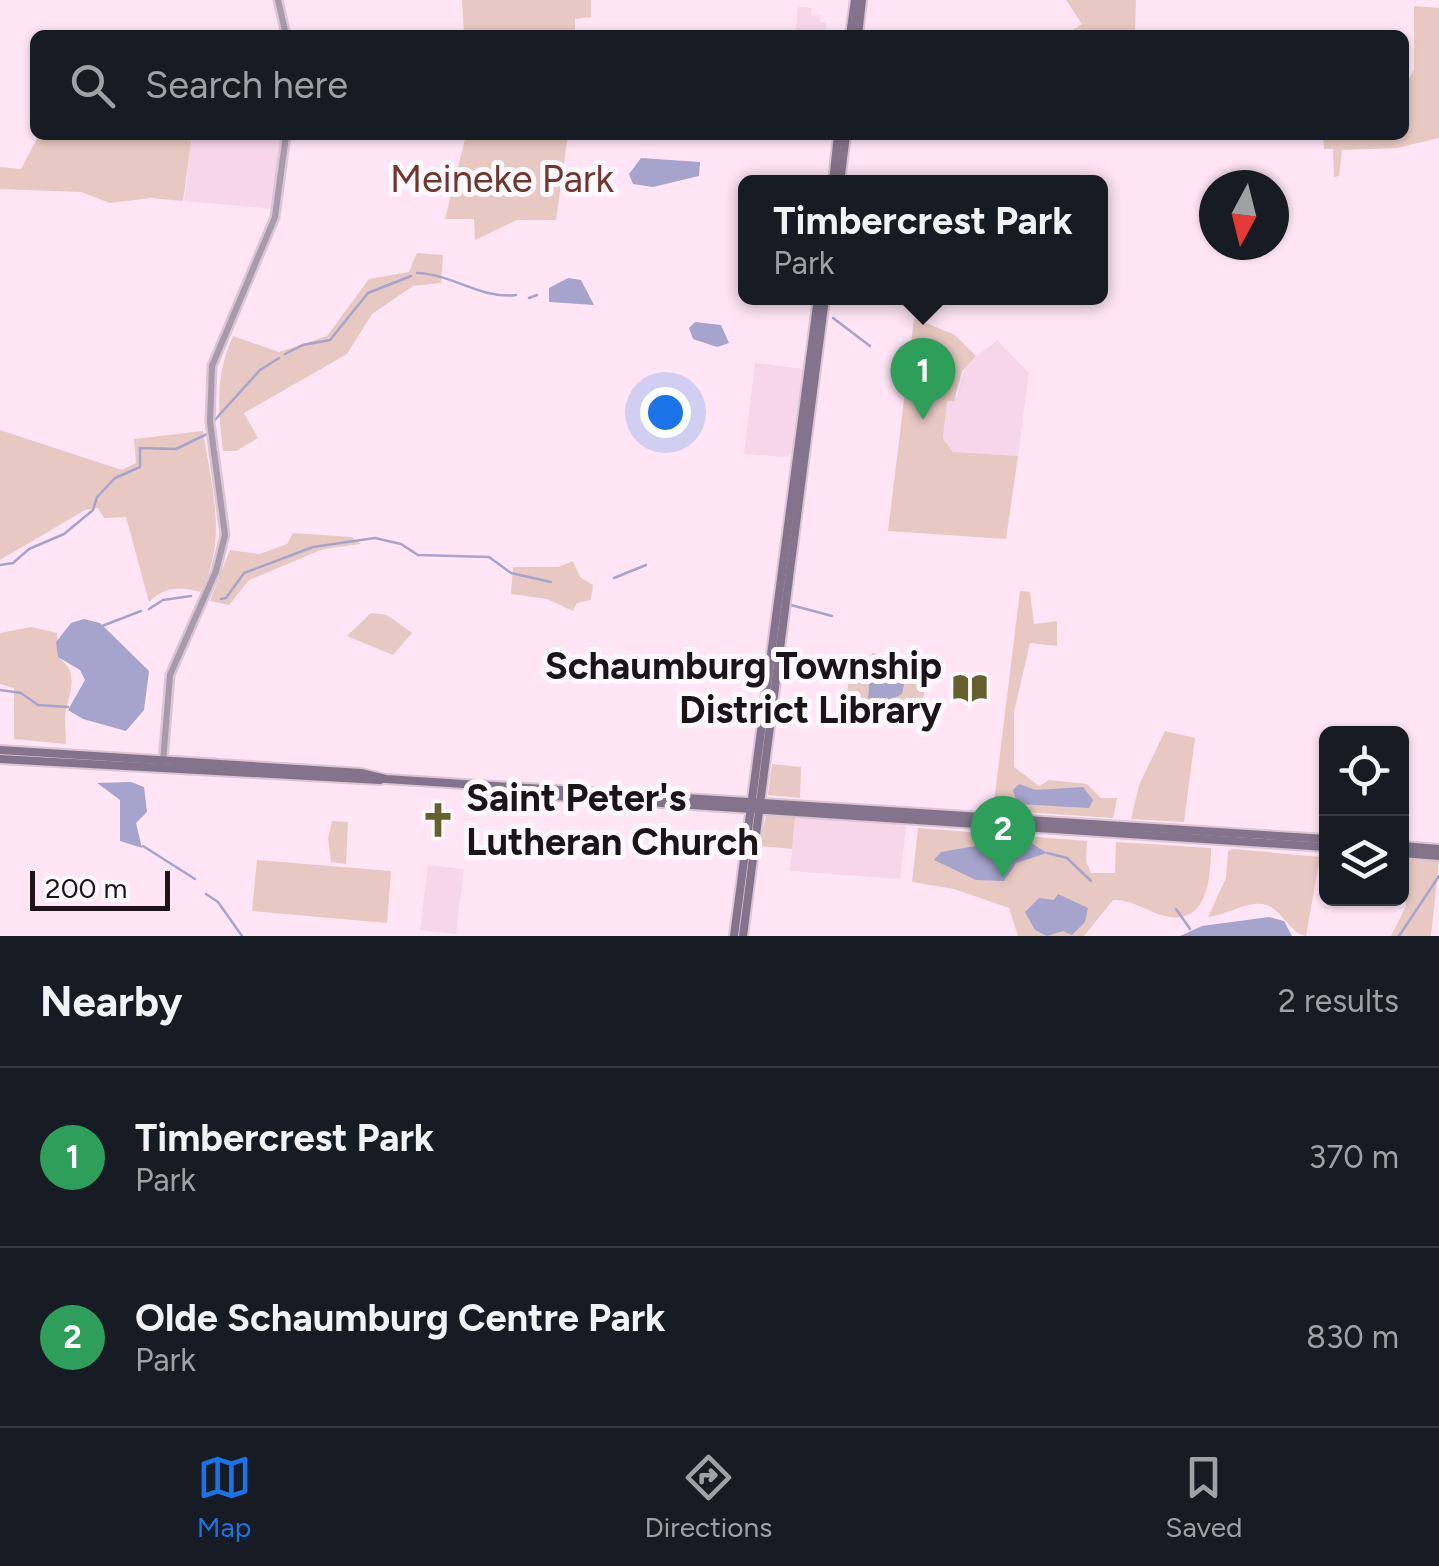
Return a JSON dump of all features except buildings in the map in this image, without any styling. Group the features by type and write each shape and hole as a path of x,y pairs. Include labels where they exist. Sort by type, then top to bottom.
{"main road":[{"path":"855,30 858,0"},
{"path":"837,175 841,140"},
{"path":"743,936 817,305"},
{"path":"734,936 756,806 825,305"},
{"path":"0,750 330,780 386,779 1319,846"},
{"path":"0,759 163,763"},
{"path":"756,806 1319,839"},
{"path":"1409,850 1439,852"}],"street":[{"path":"278,0 285,30"},
{"path":"163,763 170,675 216,571 225,535 210,422 212,366 274,217 285,140"}],"shaded area":[{"path":"798,7 812,8 811,16 821,15 820,22 827,23 826,30 796,30"},
{"path":"191,140 281,140 272,209 184,201"},
{"path":"641,158 700,162 699,176 653,187 633,184 629,174"},
{"path":"568,278 581,280 594,305 549,302 549,288"},
{"path":"695,322 721,325 729,343 717,347 693,339 689,328"},
{"path":"997,340 1029,373 1018,456 954,453 943,438 947,400 957,396 966,365"},
{"path":"755,363 804,369 793,452 787,457 744,454"},
{"path":"84,619 100,623 149,671 144,710 126,731 83,719 68,710 85,680 80,670 58,657 56,642 71,623"},
{"path":"880,659 894,664 904,684 902,694 888,701 868,698 871,665"},
{"path":"131,782 144,787 147,812 136,823 142,848 120,841 120,800 97,783"},
{"path":"1019,784 1036,790 1083,787 1093,800 1089,808 1017,804 1013,790"},
{"path":"795,817 903,823 906,828 900,879 790,871"},
{"path":"999,842 1030,842 1047,853 1016,863 1004,881 976,880 934,860 941,852"},
{"path":"428,865 464,869 456,934 420,930"},
{"path":"1058,894 1088,908 1085,922 1072,935 1063,931 1047,936 1035,930 1025,912 1039,898 1054,900"},
{"path":"1269,917 1284,921 1292,936 1180,936 1202,926"}],"green space":[{"path":"462,0 591,0 591,17 575,19 575,30 464,30"},
{"path":"1066,0 1136,0 1135,30 1073,30 1082,24"},
{"path":"1414,6 1439,8 1439,138 1397,148 1342,150 1339,176 1334,177 1333,149 1324,149 1323,140 1409,140 1409,79 1414,70"},
{"path":"36,140 191,140 183,201 151,198 110,203 81,192 0,189 0,167 21,169"},
{"name":"Meineke Park","path":"465,140 567,140 556,220 517,220 475,240 474,219 445,219"},
{"path":"417,253 443,255 441,283 413,286 372,314 347,354 244,413 258,438 236,451 223,451 219,392 233,336 279,352 327,336 369,279 409,272"},
{"path":"914,318 955,335 976,356 962,371 954,401 947,401 943,438 953,452 1018,456 1006,539 888,531"},
{"path":"0,430 122,470 136,463 134,439 203,431 216,533 209,573 200,592 172,589 149,602 126,517 104,518 98,508 85,510 0,560"},
{"path":"293,533 352,537 361,544 323,549 249,580 229,605 210,601 230,550 260,554 287,544"},
{"path":"573,561 580,577 593,585 591,600 577,603 573,611 547,599 511,594 513,567 558,567"},
{"path":"1020,591 1030,592 1034,624 1057,621 1057,646 1030,643 1014,712 1014,767 1039,786 1049,780 1087,784 1101,798 1117,798 1113,818 993,810"},
{"path":"371,613 387,615 412,633 393,655 347,636"},
{"path":"31,627 57,633 58,657 71,675 65,713 66,744 14,739 14,688 0,684 0,633"},
{"path":"872,653 928,660 922,711 891,710 889,720 844,717 852,655 871,658"},
{"path":"1165,731 1195,738 1184,822 1131,819 1139,785"},
{"path":"772,764 801,767 800,798 768,795"},
{"path":"766,816 795,817 792,849 759,846"},
{"path":"332,821 348,822 346,864 331,862 328,838"},
{"path":"918,828 1087,841 1086,861 1091,873 1115,873 1116,842 1211,848 1210,874 1203,899 1187,915 1158,914 1113,900 1084,936 1018,936 1009,908 954,889 912,882"},
{"path":"1228,851 1319,857 1306,936 1263,904 1208,917 1226,878"},
{"path":"1409,859 1439,861 1431,936 1391,936 1409,906"},
{"path":"257,860 391,871 387,923 252,911"}],"waterway":[{"path":"417,273 492,294 516,295"},
{"path":"285,354 303,345 330,340 368,293 411,276"},
{"path":"529,298 537,295"},
{"path":"833,318 870,346"},
{"path":"213,422 260,370 279,358"},
{"path":"0,565 13,563 29,549 64,534 93,510 97,497 115,478 140,467 140,448 176,449 207,434"},
{"path":"221,599 226,598 244,573 313,547 375,538 401,544 418,555 489,557 511,573 551,582"},
{"path":"614,578 646,565"},
{"path":"149,609 163,600 191,596"},
{"path":"791,605 832,616"},
{"path":"102,626 141,611"},
{"path":"0,690 21,693 38,705 68,707"},
{"path":"856,713 852,707 859,708"},
{"path":"143,846 195,879"},
{"path":"1047,853 1067,858 1091,881"},
{"path":"1399,936 1439,876"},
{"path":"206,894 218,902 242,936"},
{"path":"1176,909 1190,929"}],"place":[{"name":"Timbercrest Park","path":"923,420"},
{"name":"Schaumburg Township District Library","path":"970,688"},
{"name":"Saint Peter's Lutheran Church","path":"438,820"},
{"name":"Olde Schaumburg Centre Park","path":"1003,878"}]}
